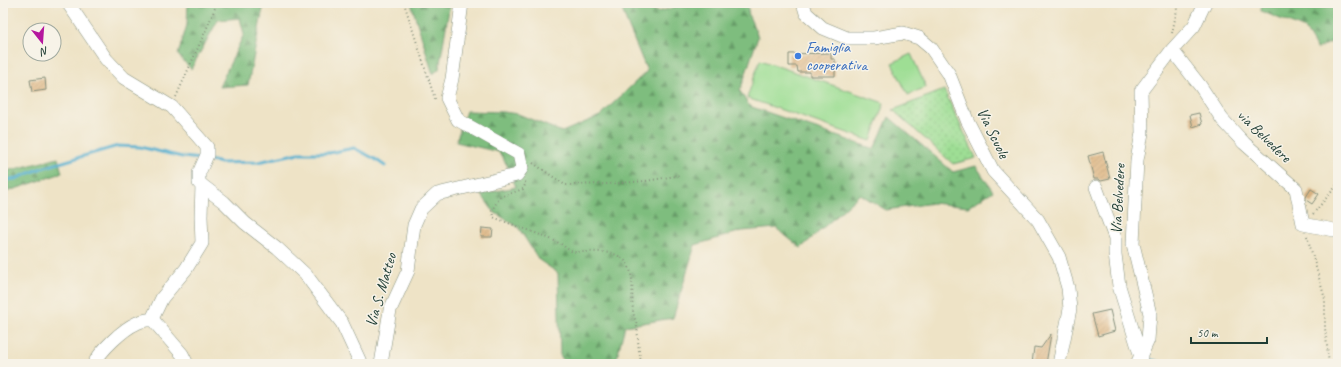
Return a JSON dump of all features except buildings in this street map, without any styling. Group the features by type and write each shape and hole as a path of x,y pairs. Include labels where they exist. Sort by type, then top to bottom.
{"street":[{"path":"68,3 106,59 124,78 172,107 207,147 207,155 201,179 202,243 186,268 162,298 152,319 137,323 121,334 98,355 94,364"},
{"path":"462,3 452,79 447,98 458,120 519,154 522,168 517,175"},
{"name":"Via Scuole","path":"803,3 806,14 823,28 847,38 874,38 903,33 919,38 931,48 949,74 967,120 993,171 1038,220 1059,257 1068,288 1070,309 1060,364"},
{"name":"Via Belvedere","path":"1139,360 1148,340 1150,314 1133,244 1137,160 1142,133 1141,91 1172,50 1194,26 1205,3"},
{"name":"via Belvedere","path":"1172,50 1201,87 1222,119 1244,143 1296,189 1303,224"},
{"name":"Via S. Matteo","path":"381,364 390,310 408,271 414,225 421,209 437,194 517,175"},
{"path":"201,179 245,223 277,248 306,276 342,324 361,364"},
{"name":"Via Belvedere","path":"1096,187 1115,238 1115,254 1119,286 1139,360"},
{"path":"1303,224 1334,230"},
{"path":"152,319 182,354 187,364"}],"path":[{"path":"172,107 217,3"},
{"path":"404,3 436,101"},
{"path":"1172,50 1172,29 1177,10 1176,3"},
{"path":"519,154 566,185 646,181 681,175"},
{"path":"517,175 526,183 523,189 500,197 492,210 493,216 561,244 572,252 592,251 613,254 622,258 628,265 633,287 633,310 642,364"},
{"path":"1329,364 1325,328 1325,299 1303,224 1338,184"}],"green space":[{"path":"188,3 264,3 248,85 219,87 244,34 240,18 218,20 191,69 178,55 187,25"},
{"path":"411,3 450,3 439,69 433,74"},
{"path":"620,3 641,3 658,12 688,3 747,3 749,16 758,37 740,91 749,106 874,149 889,117 953,172 976,166 993,191 968,207 933,203 886,210 860,194 801,248 776,228 742,231 695,245 673,318 625,326 615,364 566,364 560,355 558,273 539,260 518,227 494,212 481,194 516,187 507,165 499,152 456,142 466,111 518,114 562,132 600,116 647,71"},
{"path":"1262,3 1338,3 1338,39 1317,49 1305,29 1261,11"},
{"path":"911,54 926,87 908,95 892,63"},
{"path":"760,60 884,103 871,141 747,98"},
{"path":"944,90 976,158 953,164 893,110"},
{"path":"58,158 62,173 3,193 3,172"}],"waterway":[{"path":"3,180 15,179 42,168 118,146 140,147 182,157 201,159"},
{"path":"208,160 221,163 258,162 299,153 329,153 354,148 385,166"},
{"path":"1148,359 1166,364"}],"place":[{"name":"Famiglia cooperativa","path":"798,56"}]}
